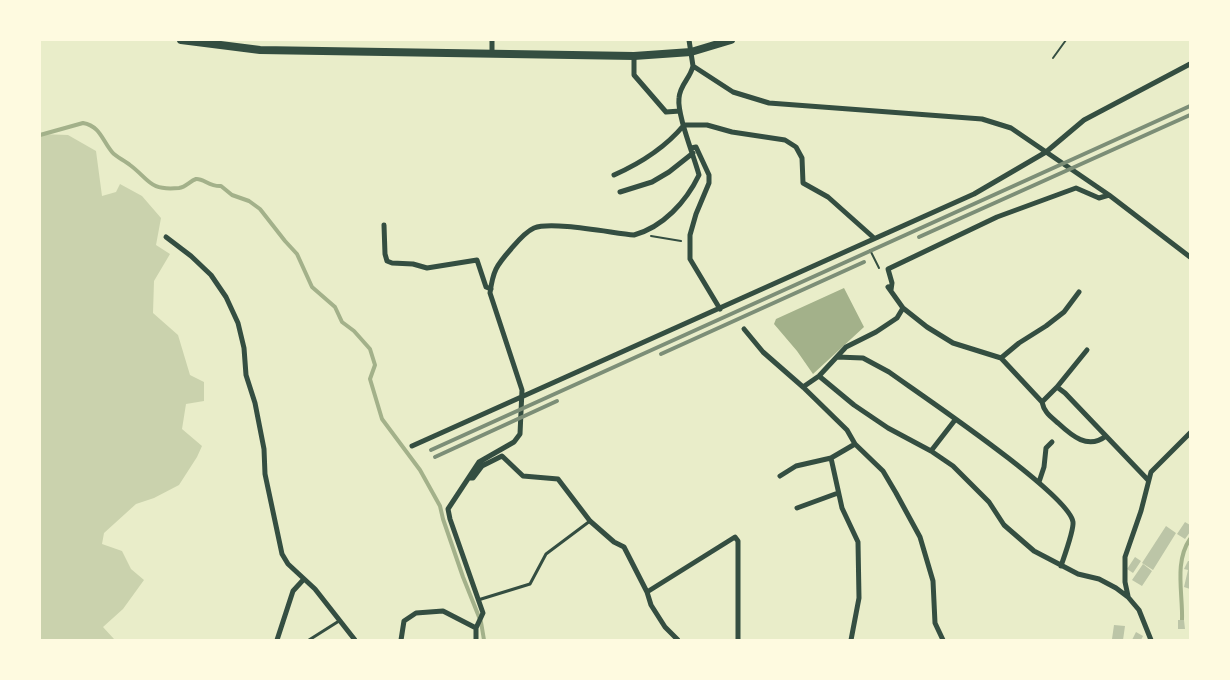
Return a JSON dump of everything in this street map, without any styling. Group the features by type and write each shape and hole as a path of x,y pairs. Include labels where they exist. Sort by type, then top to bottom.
{"street":[{"path":"181,40 260,50 634,56 691,52 731,40"},
{"path":"492,40 492,53"},
{"path":"476,640 476,628 483,613 448,509 479,462 514,442 520,434 522,390 490,293 492,276 499,263 532,228 548,224 634,235 656,226 675,210 693,187 699,175 680,111 679,98 683,83 692,74 693,66 688,40"},
{"path":"634,56 634,74 666,112 680,111"},
{"path":"412,446 974,194 1046,152 1084,120 1190,64"},
{"path":"693,66 733,92 769,103 982,119 1011,128 1109,195 1190,257"},
{"path":"614,175 646,159 673,138 684,124"},
{"path":"684,124 707,126 785,140 796,147 802,158 803,183 828,196 874,238"},
{"path":"620,192 652,182 669,172 696,147 709,175 709,183 696,214 689,242 690,259 720,309"},
{"path":"1106,436 1100,441 1086,441 1073,437 1044,410 1042,402 1001,358 953,343 927,327 903,308 889,289 892,283 888,269 997,217 1076,188 1099,198 1109,195"},
{"path":"384,224 387,260 392,263 414,264 427,268 477,260 486,287 491,289"},
{"path":"166,237 191,256 211,275 226,297 238,323 244,348 246,375 255,403 264,449 265,474 282,554 288,564 315,589 355,640"},
{"path":"1001,358 1064,312 1079,292"},
{"path":"803,387 819,376 846,347 876,332 897,318 903,308"},
{"path":"744,330 763,352 803,387 847,430 855,444 883,471 920,537 933,581 935,623 943,640"},
{"path":"1042,402 1057,387 1086,350"},
{"path":"836,357 863,358 880,367 1039,482 1070,515 1073,523 1061,566"},
{"path":"819,376 854,405 888,428 931,451 953,466 989,502 1004,526 1034,551 1078,574 1099,580 1116,588 1128,596 1139,610 1151,640"},
{"path":"1057,387 1065,393 1148,480"},
{"path":"931,451 955,420"},
{"path":"1128,596 1125,582 1125,557 1142,511 1151,472 1190,433"},
{"path":"1039,482 1044,467 1046,448 1052,442"},
{"path":"780,476 796,466 831,458 855,444"},
{"path":"469,478 473,478 482,466 502,456 523,476 558,479 590,522 614,542 624,547 652,605 665,627 678,640"},
{"path":"831,458 842,508 858,542 859,598 851,640"},
{"path":"798,508 838,493"},
{"path":"647,592 735,537 738,541 738,640"},
{"path":"277,640 293,591 304,579"},
{"path":"401,640 404,621 416,613 443,611 476,628"}],"lane":[{"path":"478,600 530,584 546,554 590,522"},
{"path":"309,640 339,621"}],"path":[{"path":"1053,58 1066,40"},
{"path":"642,233 667,240 689,242"}],"shaded area":[{"path":"40,134 68,135 96,151 102,196 116,192 120,184 142,196 161,218 156,245 170,254 154,281 153,313 178,335 190,375 204,382 204,401 186,404 182,429 202,446 179,485 154,498 136,504 104,533 102,544 122,551 131,569 144,580 123,609 103,627 113,640 40,640"},
{"path":"844,288 864,327 813,374 797,351 774,324 776,319"}],"building":[{"path":"1185,522 1190,525 1190,532 1185,539 1177,534"},
{"path":"1166,526 1176,533 1153,570 1142,563"},
{"path":"1135,557 1141,561 1133,573 1127,569"},
{"path":"1188,561 1190,561 1190,589 1184,587 1188,570 1184,569"},
{"path":"1143,564 1152,571 1142,586 1132,580"},
{"path":"1178,620 1184,620 1185,629 1178,629"},
{"path":"1114,625 1125,626 1123,640 1112,639"},
{"path":"1136,632 1143,636 1141,640 1132,640"}],"waterway":[{"path":"40,135 83,123 89,125 97,130 114,154 156,186 179,188 199,179 221,186 232,195 249,201 260,209 297,254 312,287 335,307 342,322 354,331 370,349 375,365 370,379 382,419 420,470 440,506 463,577 481,622 484,640"},
{"path":"1182,620 1180,578 1182,558 1190,539"}],"railway":[{"path":"431,450 1190,106"},
{"path":"919,237 1190,115"},
{"path":"661,354 864,262"},
{"path":"435,457 557,401"}]}
